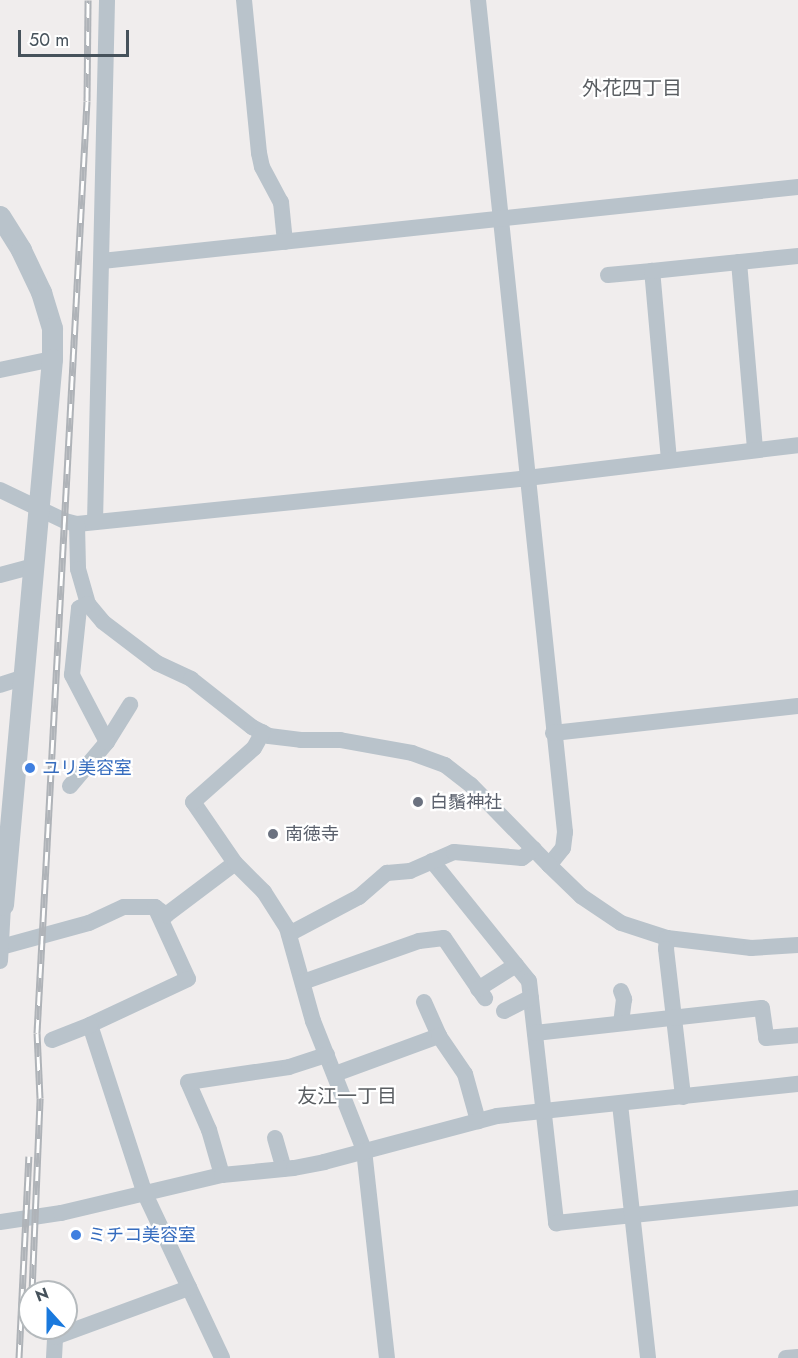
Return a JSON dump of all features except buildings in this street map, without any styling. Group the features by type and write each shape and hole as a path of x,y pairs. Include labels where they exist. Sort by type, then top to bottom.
{"street":[{"path":"95,522 107,0"},
{"path":"244,0 259,153 262,167 281,202 285,242"},
{"path":"477,0 565,832 564,848 549,864"},
{"path":"102,261 798,187"},
{"path":"0,216 21,250 41,292 52,328 52,359 39,509 4,835 1,954 89,923 124,907 155,907 166,915 235,863"},
{"path":"608,275 798,256"},
{"path":"739,262 755,449"},
{"path":"652,271 669,460"},
{"path":"0,370 52,359"},
{"path":"0,490 77,524 527,478 798,445"},
{"path":"77,524 78,569 88,604 103,621 157,663 191,679 263,732 301,740 340,740 412,753 445,765 471,785 581,896 621,923 667,938 751,948 798,945"},
{"path":"0,576 33,566"},
{"path":"88,604 79,608 72,675 107,742"},
{"path":"0,685 22,678"},
{"path":"70,786 107,742 129,705"},
{"path":"553,733 798,706"},
{"path":"263,732 254,748 193,802 235,863 264,892 289,934 327,1055 364,1150 387,1358"},
{"path":"289,934 359,897 387,873 410,871 454,852 522,858 534,849"},
{"path":"432,861 529,981 556,1223 798,1198"},
{"path":"52,1040 90,1025 188,979 155,907"},
{"path":"303,982 419,941 444,938 481,993 516,965"},
{"path":"667,938 666,949 683,1096"},
{"path":"621,991 624,999 621,1022"},
{"path":"504,1011 531,998"},
{"path":"424,1002 439,1036 465,1074 478,1121"},
{"path":"535,1033 762,1008 766,1038 798,1035"},
{"path":"90,1025 145,1194 222,1358"},
{"path":"335,1074 439,1036"},
{"path":"222,1175 209,1130 188,1082 289,1067 327,1055"},
{"path":"0,1222 61,1213 222,1175 284,1169 324,1162 497,1116 798,1084"},
{"path":"620,1104 648,1358"},
{"path":"275,1138 284,1169"},
{"path":"54,1358 55,1337 189,1288"},
{"path":"786,1358 798,1357"}],"railway":[{"path":"32,1280 40,1098 37,1033 87,101 88,0"},
{"path":"19,1358 29,1156"}],"place":[{"name":"ユリ美容室","path":"30,768"},
{"name":"白鬚神社","path":"418,802"},
{"name":"南徳寺","path":"273,834"},
{"name":"ミチコ美容室","path":"76,1235"}],"district":[{"name":"外花四丁目","path":"632,88"},
{"name":"友江一丁目","path":"347,1096"}]}
